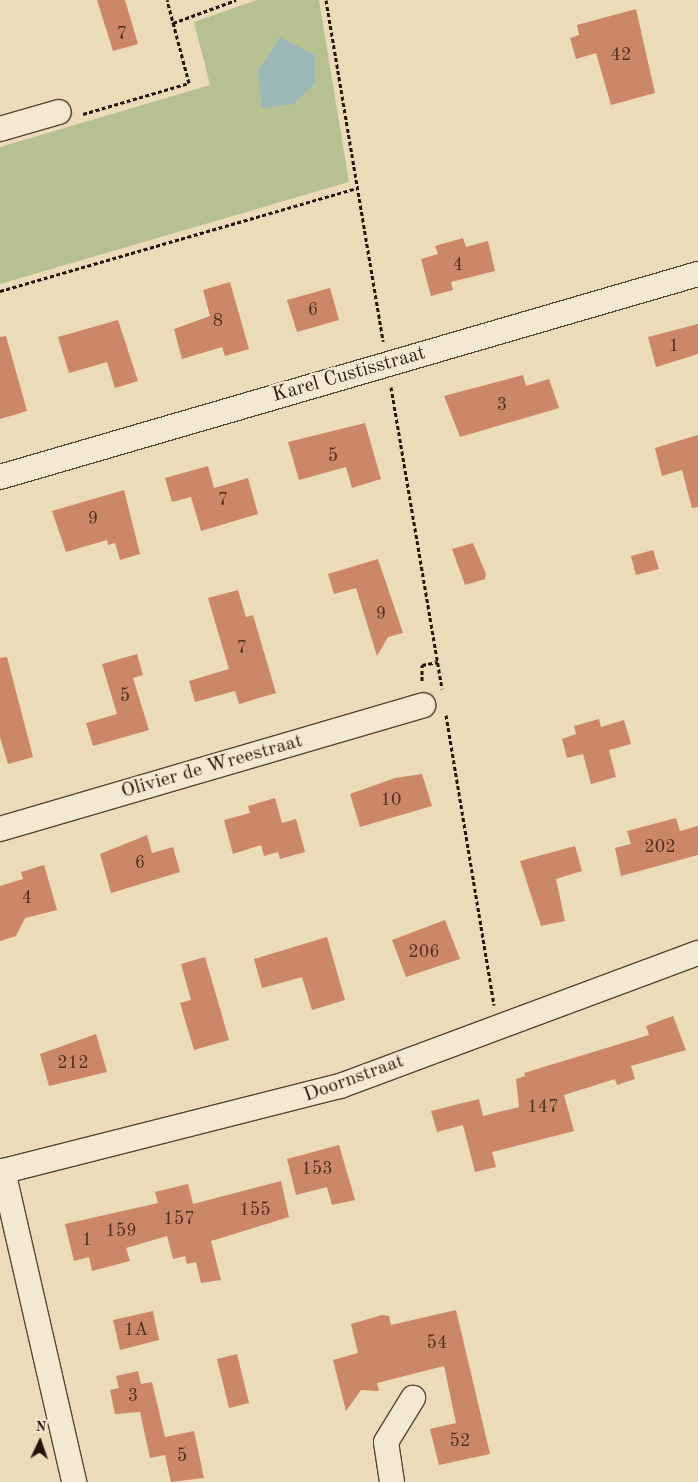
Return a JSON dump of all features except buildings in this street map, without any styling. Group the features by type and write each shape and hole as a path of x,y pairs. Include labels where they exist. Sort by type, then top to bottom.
{"street":[{"path":"0,129 59,112"},
{"name":"Karel Custisstraat","path":"0,477 698,274"},
{"name":"Olivier de Wreestraat","path":"0,829 437,703"},
{"name":"Doornstraat","path":"1,1172 289,1102 698,952"},
{"path":"1,1172 74,1482"},
{"path":"392,1482 386,1442 413,1398"}],"path":[{"path":"59,112 81,114 189,82 167,0"},
{"path":"173,23 236,0"},
{"path":"326,0 387,364 437,703 499,1025"},
{"path":"0,292 357,188"}],"green space":[{"path":"257,0 319,0 349,182 0,284 0,147 210,85 194,22"}],"water":[{"path":"280,37 315,55 315,84 294,104 262,108 258,71"}]}
